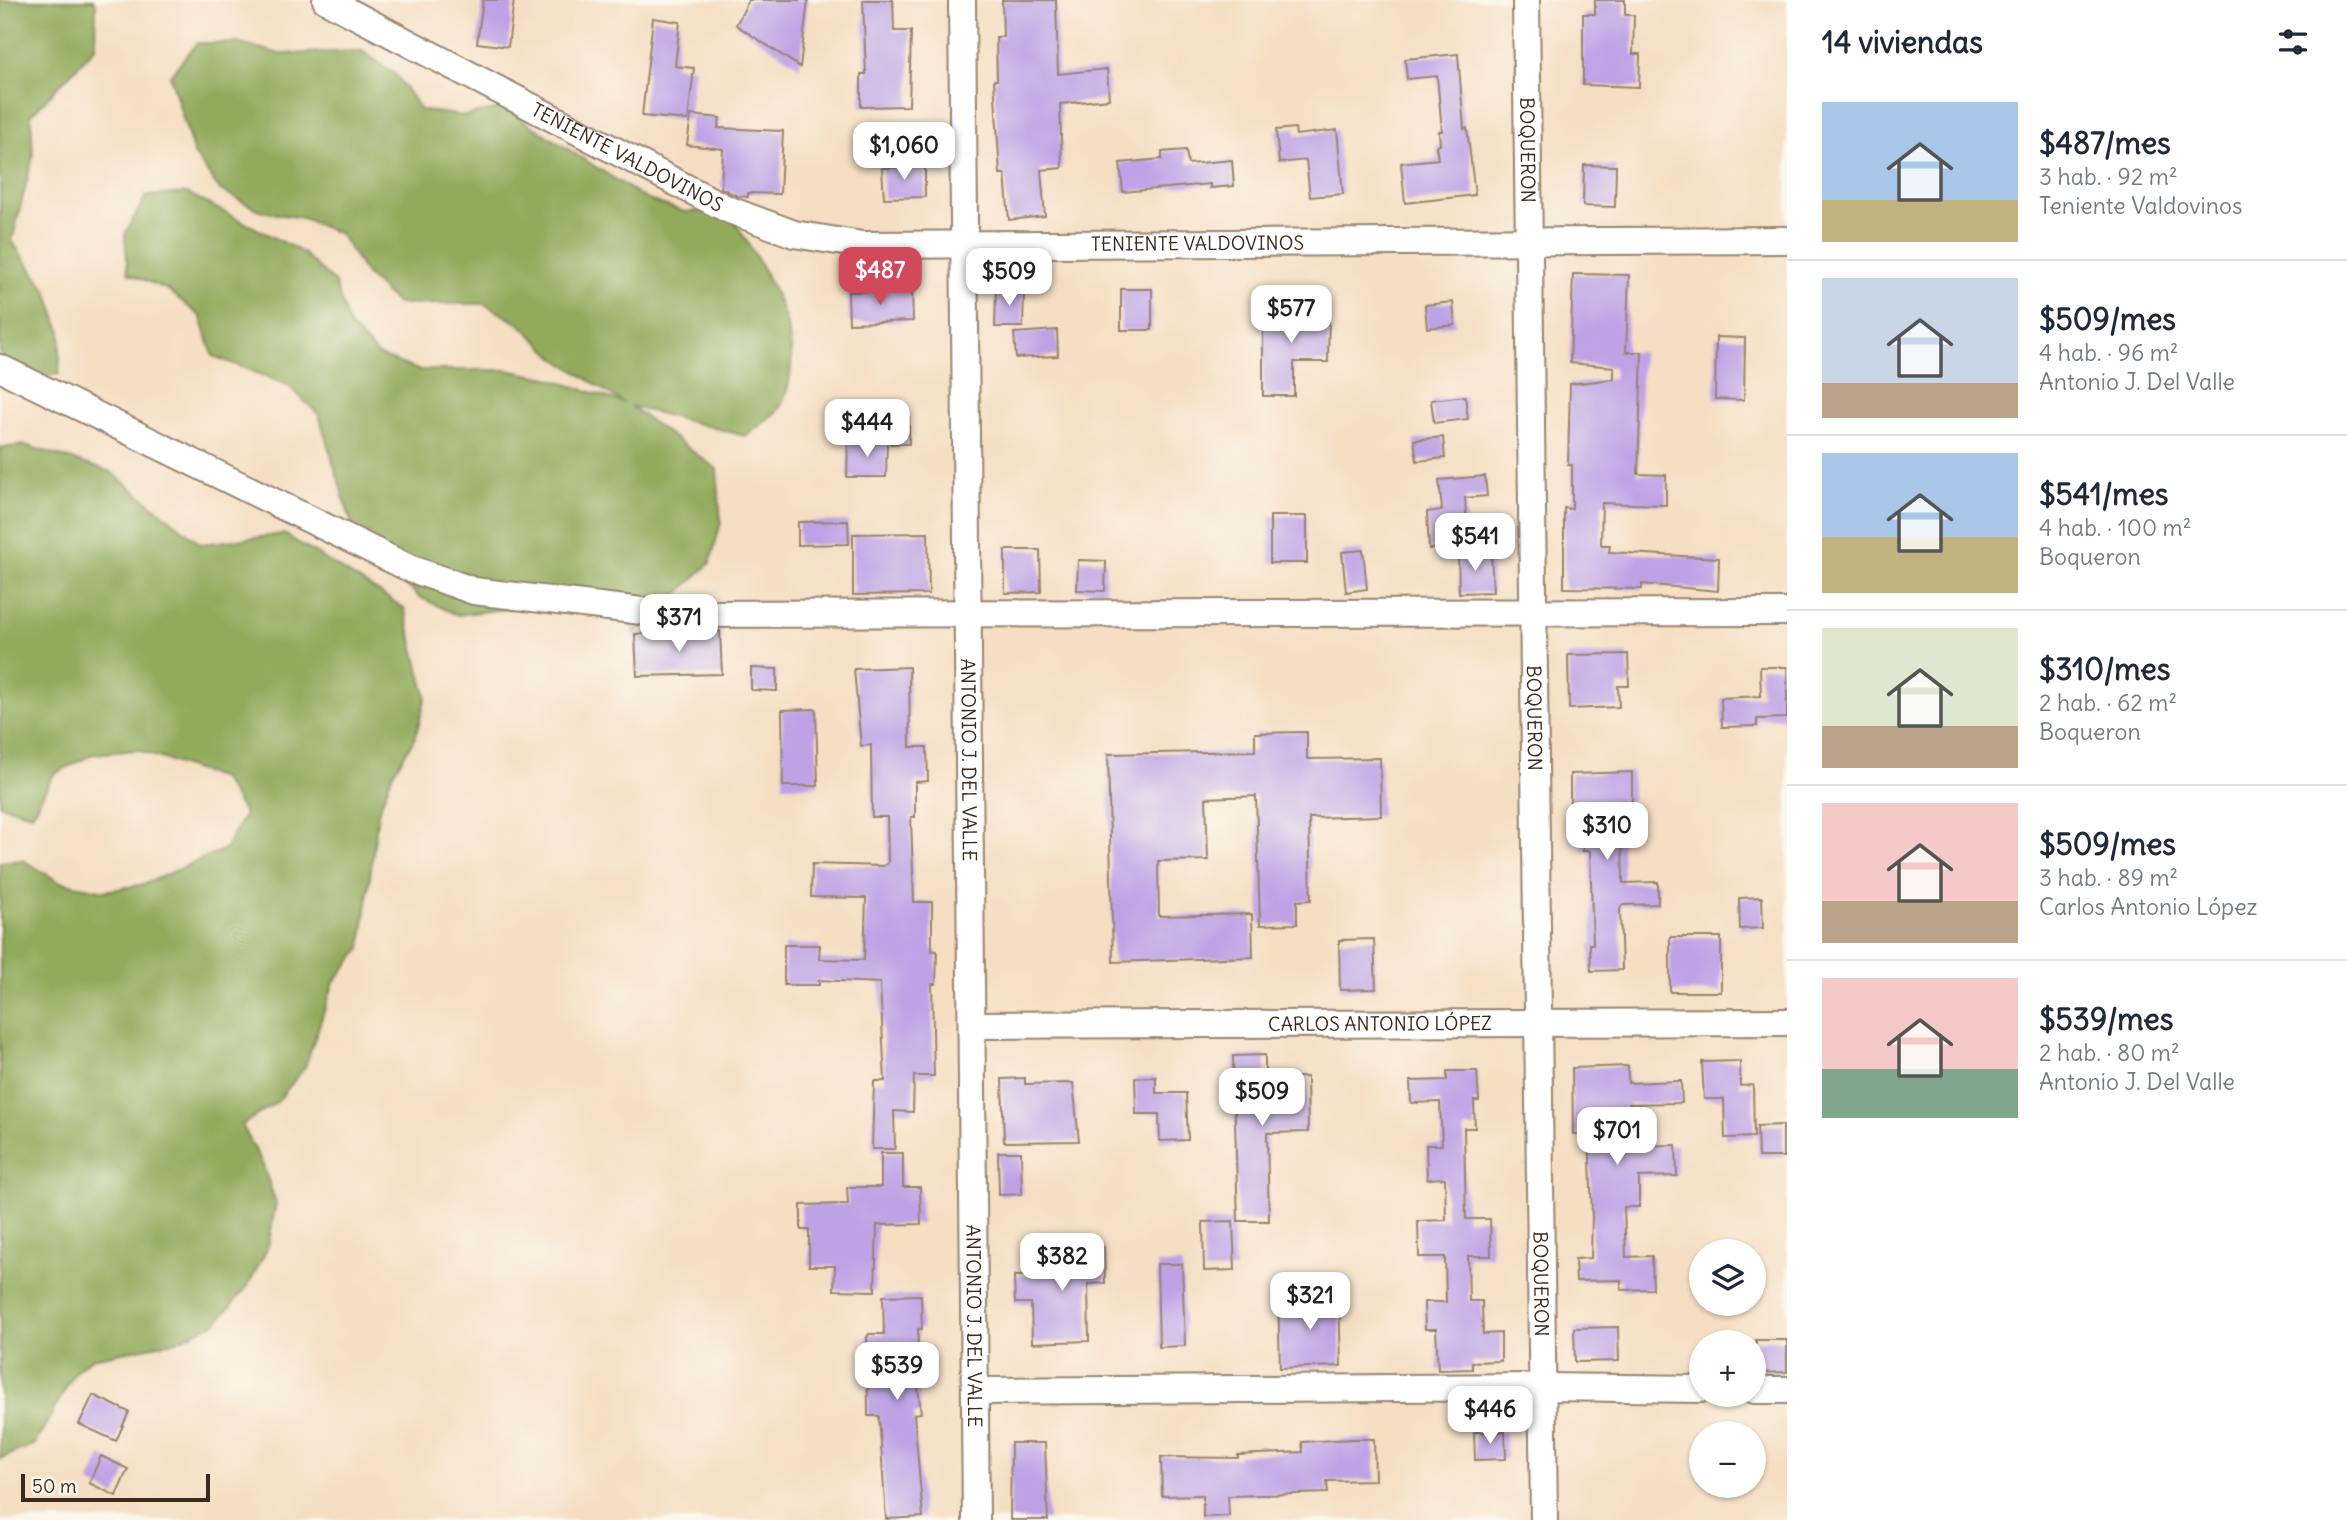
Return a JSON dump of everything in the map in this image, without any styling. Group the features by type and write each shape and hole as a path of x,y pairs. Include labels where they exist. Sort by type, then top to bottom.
{"street":[{"name":"TENIENTE VALDOVINOS","path":"326,0 727,209 794,234 862,245 964,247 1787,240"},
{"name":"ANTONIO J. DEL VALLE","path":"962,0 976,1520"},
{"name":"BOQUERON","path":"1526,0 1544,1520"},
{"path":"0,368 409,568 474,591 667,614 1787,612"},
{"name":"CARLOS ANTONIO LÓPEZ","path":"972,1025 1787,1022"},
{"path":"976,1391 1542,1387 1689,1389"},
{"path":"1766,1390 1787,1391"}],"green space":[{"path":"0,0 93,0 96,4 95,48 31,115 33,156 12,241 47,291 61,332 59,374 17,382 0,378"},
{"path":"197,43 241,43 280,54 362,51 396,75 421,110 464,116 504,108 646,199 685,212 727,209 768,277 779,302 791,352 790,378 779,408 745,436 630,406 717,469 721,522 710,563 635,634 629,617 546,604 457,615 419,597 356,539 319,415 288,385 213,356 201,317 168,290 128,273 125,234 146,196 187,193 302,252 335,283 349,325 378,355 418,370 507,370 548,378 624,403 555,358 521,325 484,304 397,304 366,274 340,234 302,218 261,211 220,190 194,154 170,75"},
{"path":"25,445 111,472 201,544 284,534 404,608 426,696 415,738 393,773 378,813 361,948 334,982 305,1067 277,1102 242,1125 262,1163 276,1203 268,1247 248,1286 216,1323 174,1342 92,1358 76,1370 35,1444 0,1459 0,862 23,860 60,882 105,891 145,884 225,849 245,814 222,779 138,750 93,754 54,774 32,814 0,805 0,448"}],"building":[{"path":"483,0 514,0 508,47 477,43"},
{"path":"749,0 808,0 800,67 736,25"},
{"path":"863,0 893,0 894,31 911,31 909,106 861,107 861,74 866,74"},
{"path":"1002,0 1056,0 1058,74 1107,69 1109,99 1060,104 1062,168 1041,170 1045,216 1009,220 1005,174 1000,174 994,80 997,80 996,37 1003,37"},
{"path":"1595,0 1625,0 1625,15 1634,15 1633,54 1640,54 1639,87 1583,85 1583,14 1595,14"},
{"path":"653,18 680,22 675,66 694,68 688,120 642,116"},
{"path":"1458,54 1464,129 1467,128 1475,195 1405,203 1401,163 1438,159 1436,146 1440,145 1439,131 1442,131 1437,76 1407,79 1405,59"},
{"path":"691,115 720,118 718,128 783,131 780,194 748,193 748,197 737,196 721,188 723,149 687,145"},
{"path":"1295,128 1296,135 1337,130 1343,194 1310,197 1306,160 1279,163 1276,130"},
{"path":"1186,150 1188,164 1232,160 1234,186 1210,188 1210,184 1123,192 1120,163 1162,159 1162,152"},
{"path":"1584,165 1616,166 1615,207 1583,206"},
{"path":"925,167 925,197 884,198 882,168"},
{"path":"1573,274 1629,275 1626,352 1642,352 1638,474 1666,475 1666,505 1602,503 1601,545 1610,545 1609,552 1719,558 1718,591 1642,584 1642,589 1564,588 1564,508 1572,509 1572,465 1568,465 1570,384 1614,379 1614,367 1570,363"},
{"path":"996,289 1024,290 1023,327 995,327"},
{"path":"1121,289 1152,289 1152,330 1121,330"},
{"path":"912,290 913,321 849,323 848,292"},
{"path":"1453,302 1455,325 1427,328 1425,305"},
{"path":"1263,306 1329,310 1328,362 1294,362 1294,396 1263,396"},
{"path":"1057,330 1058,356 1016,358 1014,333"},
{"path":"1716,337 1745,338 1744,400 1715,399"},
{"path":"1465,396 1468,419 1434,423 1431,400"},
{"path":"890,416 909,416 909,444 890,444"},
{"path":"1443,437 1445,458 1417,461 1414,440"},
{"path":"848,440 887,441 886,477 847,477"},
{"path":"1485,476 1487,496 1465,498 1468,547 1429,549 1427,512 1442,510 1439,480"},
{"path":"1270,516 1307,516 1307,563 1270,563"},
{"path":"848,521 849,544 798,545 798,522"},
{"path":"928,533 929,594 853,595 853,534"},
{"path":"1005,550 1040,550 1041,592 1005,593"},
{"path":"1363,550 1367,589 1346,592 1342,552"},
{"path":"1491,552 1493,592 1459,593 1458,553"},
{"path":"1078,560 1106,561 1105,591 1077,590"},
{"path":"720,631 722,674 637,676 635,634"},
{"path":"1628,654 1629,686 1618,686 1619,707 1569,709 1568,655"},
{"path":"909,667 910,747 927,747 928,781 915,782 915,817 911,817 914,902 932,902 932,951 937,951 936,984 932,984 934,1076 914,1076 913,1112 894,1111 895,1149 872,1149 874,1081 885,1081 880,983 819,980 819,985 784,985 784,945 820,945 819,959 864,960 866,898 811,897 812,864 883,866 888,863 887,817 872,817 871,745 861,746 854,669"},
{"path":"1760,667 1787,667 1787,718 1757,719 1757,726 1722,727 1721,698 1761,696"},
{"path":"751,668 777,669 777,691 751,690"},
{"path":"816,709 818,786 783,786 782,710"},
{"path":"1307,732 1307,759 1380,758 1381,816 1309,818 1311,900 1297,901 1297,924 1260,925 1256,796 1206,798 1208,860 1158,861 1159,916 1252,914 1253,957 1113,962 1108,754 1255,751 1255,733"},
{"path":"1632,772 1632,801 1621,801 1623,883 1658,882 1658,904 1622,905 1622,970 1591,971 1590,944 1593,944 1590,851 1583,851 1582,802 1570,803 1570,774"},
{"path":"1762,897 1763,928 1740,929 1739,898"},
{"path":"1670,937 1721,937 1721,992 1670,992"},
{"path":"1374,939 1376,989 1340,990 1339,940"},
{"path":"1265,1055 1265,1078 1307,1077 1308,1132 1267,1133 1269,1221 1238,1221 1233,1056"},
{"path":"1740,1061 1740,1086 1753,1085 1754,1137 1725,1138 1724,1099 1704,1099 1702,1062"},
{"path":"1628,1066 1628,1083 1681,1081 1682,1103 1629,1104 1631,1146 1676,1145 1677,1176 1639,1177 1639,1207 1624,1207 1626,1257 1652,1256 1653,1289 1621,1290 1621,1280 1576,1281 1575,1259 1591,1258 1592,1215 1589,1134 1573,1134 1572,1068"},
{"path":"1447,1071 1477,1071 1479,1101 1474,1101 1475,1128 1464,1128 1466,1219 1490,1219 1491,1256 1468,1256 1469,1301 1482,1301 1483,1334 1501,1333 1501,1361 1472,1362 1472,1369 1438,1370 1436,1329 1425,1329 1424,1302 1446,1302 1445,1257 1419,1257 1418,1221 1446,1220 1445,1178 1427,1179 1426,1145 1442,1145 1440,1102 1411,1103 1410,1081 1447,1080"},
{"path":"1156,1077 1156,1093 1186,1093 1188,1140 1160,1141 1159,1114 1136,1114 1135,1078"},
{"path":"1025,1078 1025,1084 1073,1083 1079,1141 1004,1142 1002,1079"},
{"path":"1783,1125 1783,1157 1758,1157 1757,1126"},
{"path":"998,1152 1021,1152 1022,1194 999,1195"},
{"path":"881,1153 903,1153 903,1187 920,1187 921,1224 877,1225 875,1291 834,1290 835,1266 809,1266 809,1230 801,1230 801,1205 848,1204 847,1187 881,1187"},
{"path":"1233,1221 1235,1270 1204,1271 1203,1222"},
{"path":"1104,1247 1105,1283 1088,1284 1089,1341 1032,1343 1031,1303 1015,1303 1014,1276 1040,1275 1040,1250"},
{"path":"1157,1264 1182,1264 1185,1346 1159,1347"},
{"path":"921,1295 922,1329 918,1329 917,1380 921,1413 914,1414 923,1517 886,1519 879,1416 868,1416 867,1337 869,1334 884,1334 883,1296"},
{"path":"1339,1295 1341,1366 1280,1368 1278,1297"},
{"path":"1618,1327 1619,1361 1575,1362 1574,1328"},
{"path":"1766,1340 1787,1340 1787,1372 1766,1373"},
{"path":"93,1395 129,1412 116,1441 79,1424"},
{"path":"1474,1432 1505,1432 1506,1459 1475,1460"},
{"path":"1374,1439 1375,1480 1327,1481 1328,1493 1228,1496 1229,1516 1203,1517 1203,1495 1162,1496 1161,1457 1238,1458 1238,1455 1303,1452 1302,1442"},
{"path":"1011,1443 1045,1443 1048,1520 1010,1520"},
{"path":"101,1456 128,1469 116,1496 89,1483"}]}
